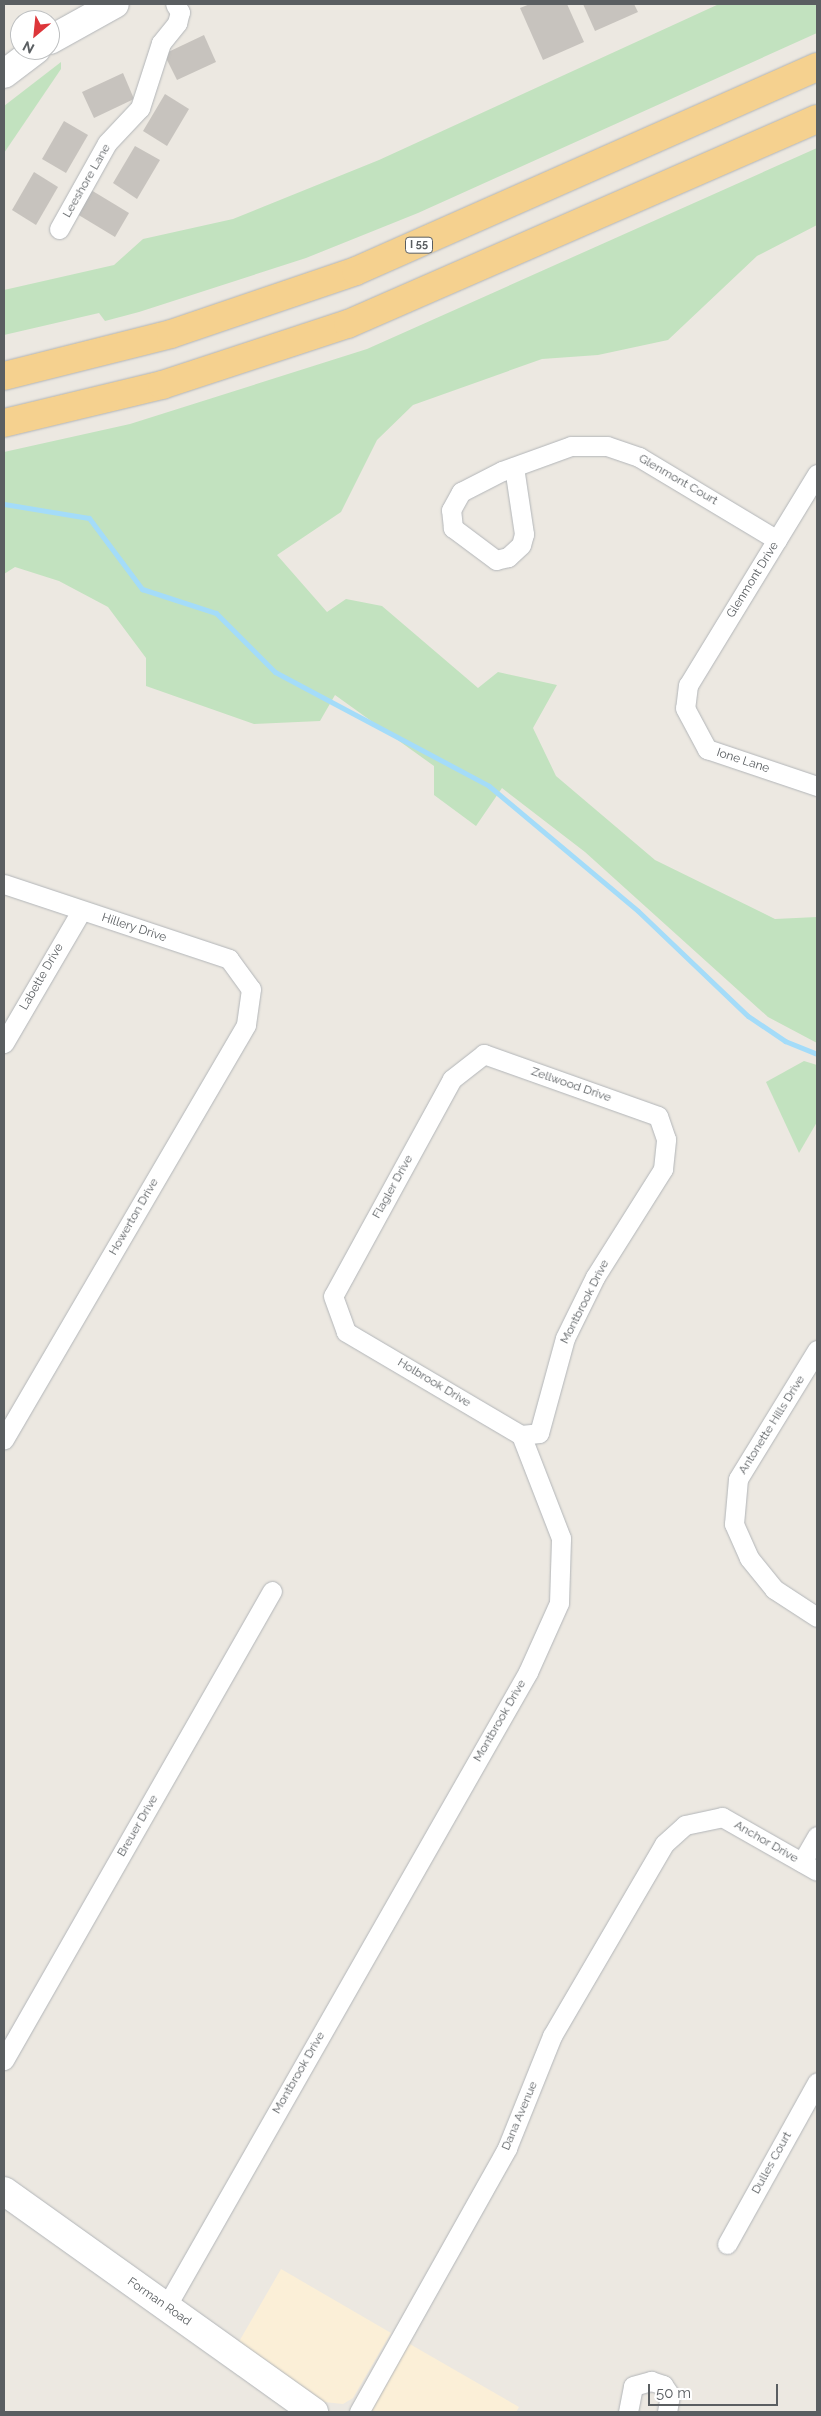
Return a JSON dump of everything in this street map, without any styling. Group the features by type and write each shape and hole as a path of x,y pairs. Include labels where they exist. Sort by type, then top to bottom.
{"highway":[{"name":"I 55","path":"4,376 171,334 356,271 817,68"},
{"path":"4,423 162,385 348,324 817,119"}],"street":[{"path":"60,34 115,4"},
{"name":"Leeshore Lane","path":"60,229 107,143 140,108 161,43 178,23 180,12 174,4"},
{"path":"4,74 23,60"},
{"name":"Glenmont Court","path":"514,467 524,534 521,545 508,557 496,560 453,528 451,510 461,492 514,467 571,446 608,446 639,457 777,540"},
{"name":"Glenmont Drive","path":"688,685 817,474"},
{"name":"Ione Lane","path":"688,685 685,708 707,750 817,786"},
{"name":"Hillery Drive","path":"4,884 229,959 251,989"},
{"name":"Labette Drive","path":"4,1044 81,911"},
{"name":"Howerton Drive","path":"4,1439 246,1025 251,989"},
{"name":"Zellwood Drive","path":"484,1054 658,1116"},
{"name":"Flagler Drive","path":"346,1332 333,1296 452,1079 484,1054"},
{"name":"Montbrook Drive","path":"166,2307 528,1672 559,1602 562,1538 521,1435 539,1433 565,1338 595,1277 663,1169 666,1140 658,1116"},
{"name":"Holbrook Drive","path":"346,1332 521,1435"},
{"name":"Antonette Hills Drive","path":"815,1358 738,1480 734,1524 749,1558 774,1589 817,1617"},
{"name":"Breuer Drive","path":"4,2060 272,1591"},
{"name":"Anchor Drive","path":"685,1826 722,1817 810,1867"},
{"name":"Dana Avenue","path":"359,2412 507,2148 552,2036 664,1844 685,1826"},
{"path":"810,1867 817,1836"},
{"name":"Dulles Court","path":"727,2244 817,2082"},
{"name":"Forman Road","path":"4,2191 314,2412"},
{"path":"628,2412 633,2386 651,2381 663,2385 670,2395 667,2412"}],"shaded area":[{"path":"281,2269 391,2333 353,2398 343,2404 314,2401 237,2345"},
{"path":"408,2343 519,2407 516,2412 371,2412"}],"green space":[{"path":"719,4 817,4 817,33 418,213 306,258 139,312 105,321 99,313 4,335 4,290 114,265 143,239 233,219 379,160"},
{"path":"61,62 61,69 4,153 4,106"},
{"path":"817,148 817,225 757,256 668,340 598,355 542,359 413,405 377,440 341,512 277,555 327,612 346,599 382,606 478,688 498,672 557,685 533,728 556,776 655,860 775,919 817,917 817,1043 768,1017 585,852 502,788 476,826 434,795 434,766 335,695 320,721 254,724 146,686 146,658 108,607 59,581 15,567 4,574 4,452 130,424 367,349"},
{"path":"804,1061 817,1065 817,1122 799,1153 766,1082"}],"building":[{"path":"530,4 567,4 584,42 543,60 520,8"},
{"path":"583,4 634,4 638,12 595,31"},
{"path":"204,35 216,62 177,80 164,54"},
{"path":"123,73 134,99 94,118 82,92"},
{"path":"165,94 189,109 167,146 143,131"},
{"path":"64,121 88,135 66,173 42,159"},
{"path":"135,146 160,160 137,199 113,183"},
{"path":"34,172 58,187 36,225 12,210"},
{"path":"91,190 129,213 115,237 77,214"}],"waterway":[{"path":"4,504 89,518 142,589 216,613 275,672 489,786 638,911 748,1016 785,1041 817,1054"}]}
